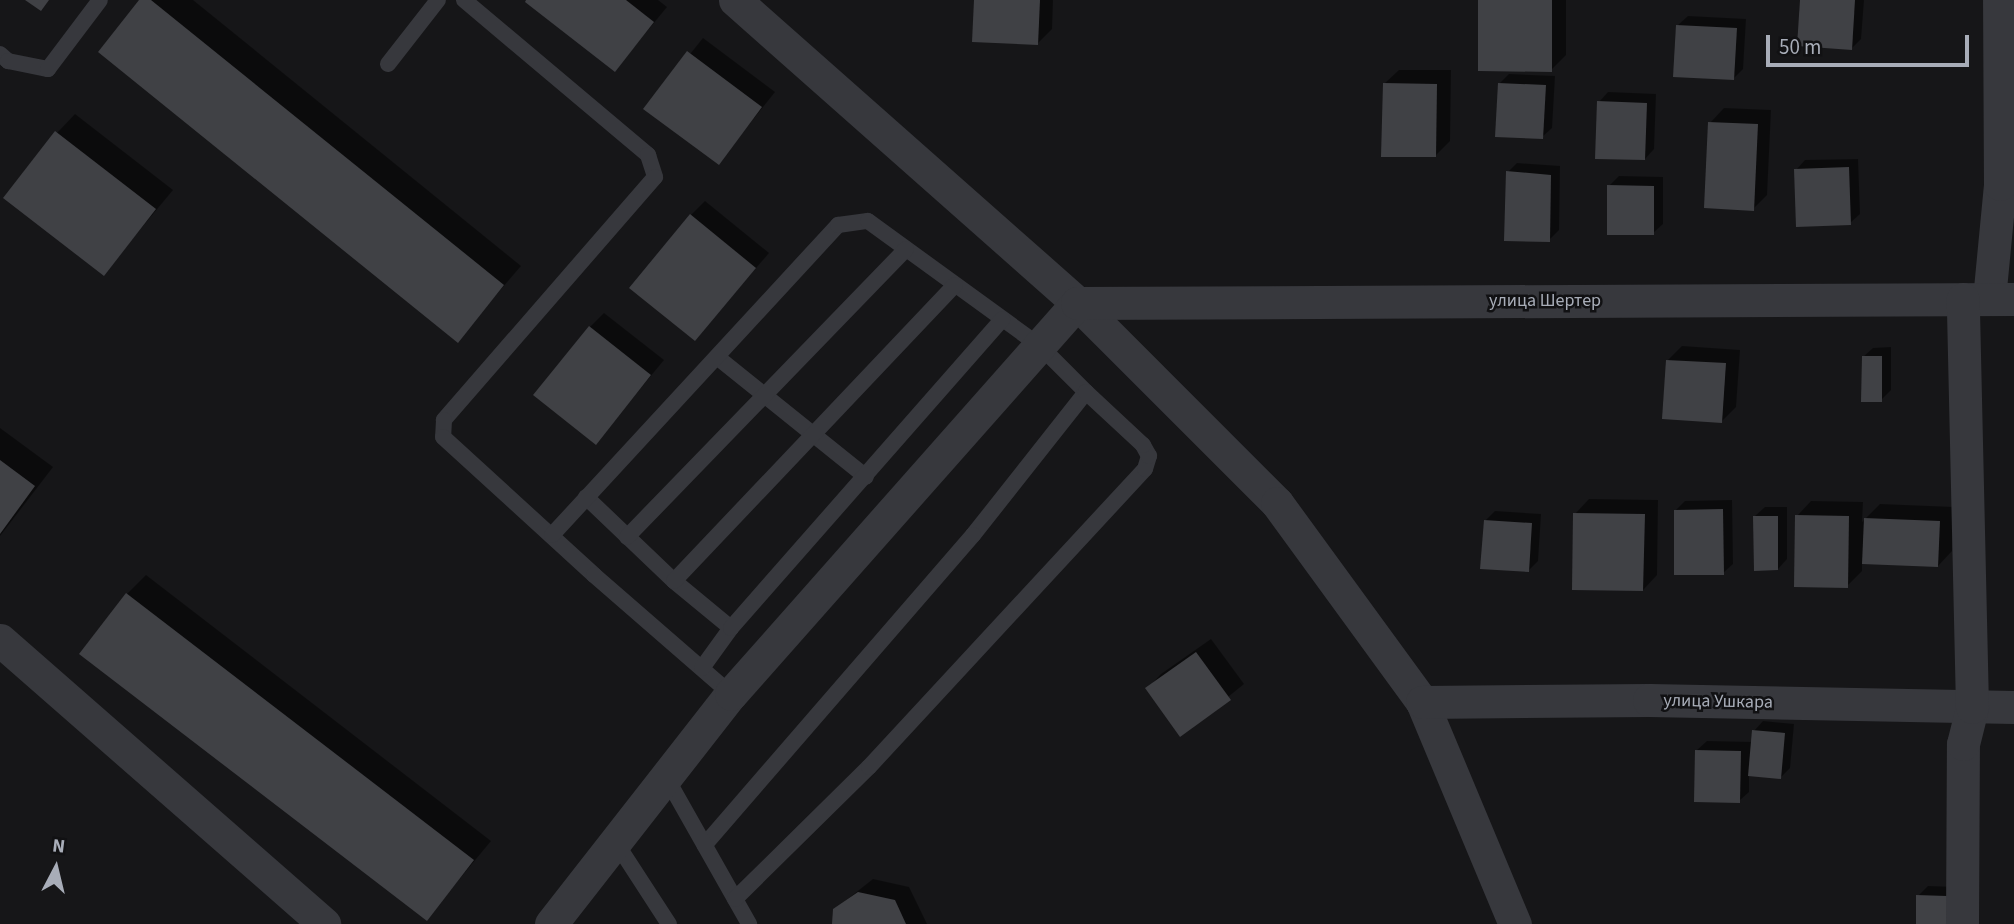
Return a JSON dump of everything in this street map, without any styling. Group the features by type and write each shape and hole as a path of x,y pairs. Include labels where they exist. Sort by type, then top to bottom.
{"street":[{"path":"736,0 1077,303 1278,503 1422,702 1515,924"},
{"path":"1962,924 1963,744 1972,707 1989,299 2000,184 1999,0"},
{"name":"улица Шертер","path":"1077,303 1989,299"},
{"path":"551,924 732,694 1077,303"},
{"path":"0,640 324,924"},
{"name":"улица Ушкара","path":"1422,702 1649,700 2014,707"}],"lane":[{"path":"0,54 8,61 48,69 100,0"},
{"path":"388,64 438,0"},
{"path":"464,0 648,155 655,177 444,420 443,437 732,694"},
{"path":"552,535 838,225 868,221 1040,346 1143,445 1149,456 1145,469 869,767 735,899"},
{"path":"627,537 906,249"},
{"path":"674,581 956,285"},
{"path":"702,668 731,628 1002,319"},
{"path":"717,357 866,477"},
{"path":"704,845 973,535 1086,392"},
{"path":"586,497 674,581 731,628"},
{"path":"666,777 749,924"},
{"path":"615,841 669,924"}],"building":[{"path":"25,0 49,0 41,11"},
{"path":"139,0 151,0 504,285 458,343 98,52"},
{"path":"626,0 654,22 615,72 525,2"},
{"path":"974,0 1040,0 1038,45 972,42"},
{"path":"1478,0 1552,0 1552,72 1478,71"},
{"path":"1800,0 1855,0 1852,50 1797,46"},
{"path":"1676,25 1737,28 1734,80 1673,77"},
{"path":"687,51 762,107 719,165 643,109"},
{"path":"1383,83 1437,84 1436,157 1381,157"},
{"path":"1498,83 1546,85 1543,139 1495,137"},
{"path":"1597,101 1647,103 1645,160 1595,159"},
{"path":"1708,122 1758,124 1754,211 1704,208"},
{"path":"55,131 156,209 104,276 3,198"},
{"path":"1849,167 1851,225 1796,227 1794,169"},
{"path":"1506,171 1551,175 1550,242 1504,241"},
{"path":"1607,185 1654,186 1654,235 1607,235"},
{"path":"690,214 756,268 695,341 629,288"},
{"path":"589,326 651,375 596,445 533,395"},
{"path":"1862,356 1882,356 1882,402 1861,402"},
{"path":"1666,360 1726,363 1722,423 1662,419"},
{"path":"0,460 35,486 0,534"},
{"path":"1723,509 1724,575 1674,575 1674,510"},
{"path":"1573,513 1645,514 1643,591 1572,590"},
{"path":"1795,515 1849,516 1848,588 1794,587"},
{"path":"1753,516 1778,516 1778,570 1754,571"},
{"path":"1864,518 1940,521 1938,567 1862,564"},
{"path":"1484,520 1532,523 1529,572 1480,569"},
{"path":"126,593 474,860 427,921 79,654"},
{"path":"1196,652 1231,700 1180,737 1145,688"},
{"path":"1752,730 1785,733 1781,779 1748,776"},
{"path":"1695,750 1741,751 1740,803 1694,802"},
{"path":"858,892 895,900 906,924 832,924 833,909"},
{"path":"1916,895 1947,896 1947,924 1916,924"}]}
